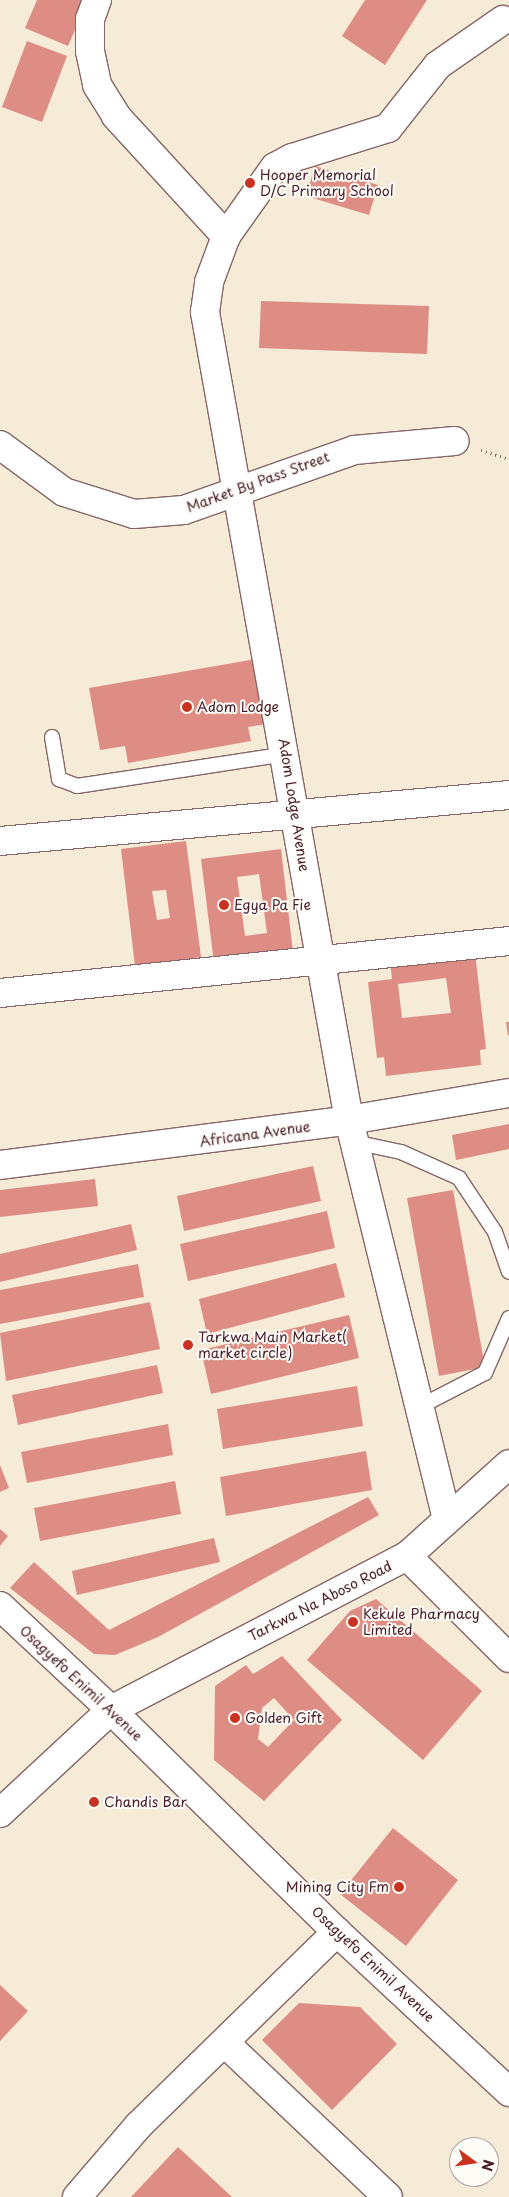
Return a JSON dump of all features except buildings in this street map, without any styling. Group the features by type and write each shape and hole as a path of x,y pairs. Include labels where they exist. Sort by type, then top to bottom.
{"street":[{"path":"97,0 90,28 97,85 116,116 226,236"},
{"name":"Adom Lodge Avenue","path":"448,1519 352,1131 318,959 286,754 239,490 204,312 209,282 226,236 275,167 292,158 388,128 438,65 503,20"},
{"name":"Market By Pass Street","path":"0,445 64,492 134,514 184,510 354,450 454,441"},
{"path":"0,841 509,796"},
{"path":"0,993 318,959 509,941"},
{"name":"Africana Avenue","path":"0,1165 352,1131 509,1093"},
{"name":"Tarkwa Na Aboso Road","path":"0,1813 111,1710 407,1556 509,1464"},
{"path":"407,1556 509,1658"},
{"name":"Osagyefo Enimil Avenue","path":"0,1606 111,1710 337,1932 509,2092"},
{"path":"77,2197 138,2126 337,1932"},
{"path":"225,2043 388,2197"}],"lane":[{"path":"52,737 59,779 77,786 286,754"},
{"path":"352,1131 459,1178 495,1232 509,1272"},
{"path":"419,1406 485,1373 509,1318"}],"place":[{"name":"Hooper Memorial D/C Primary School","path":"250,183"},
{"name":"Adom Lodge","path":"187,707"},
{"name":"Egya Pa Fie","path":"224,905"},
{"name":"Tarkwa Main Market( market circle)","path":"188,1345"},
{"name":"Kekule Pharmacy Limited","path":"353,1622"},
{"name":"Golden Gift","path":"235,1718"},
{"name":"Chandis Bar","path":"94,1802"},
{"name":"Mining City Fm","path":"399,1887"}]}
